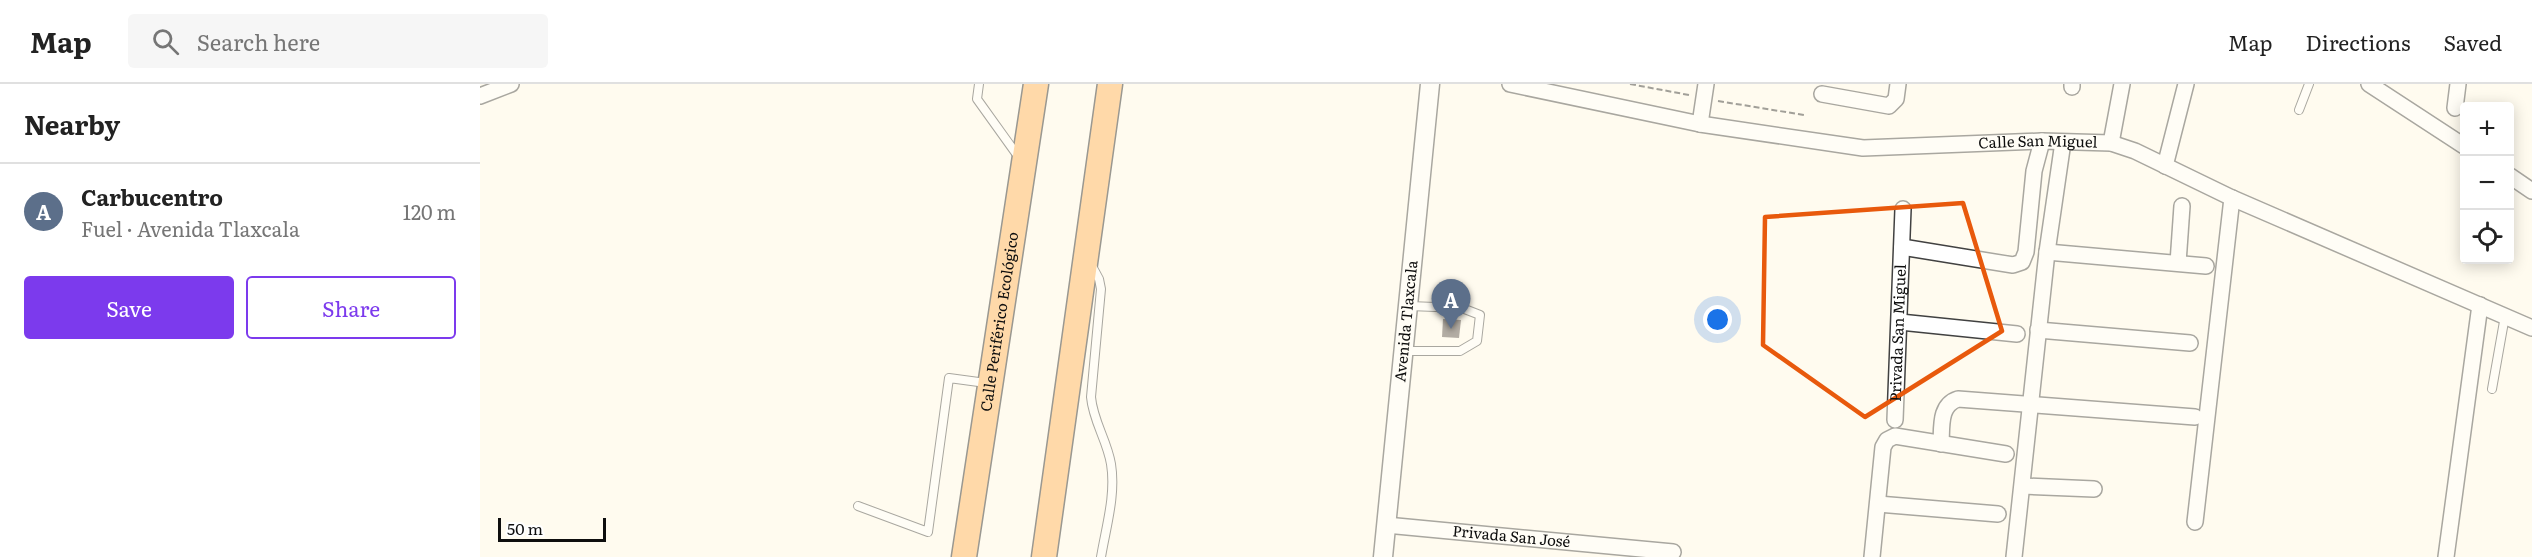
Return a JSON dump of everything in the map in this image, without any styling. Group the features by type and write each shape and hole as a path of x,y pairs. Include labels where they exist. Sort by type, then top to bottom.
{"highway":[{"name":"Calle Periférico Ecológico","path":"964,557 1036,84"},
{"path":"1044,557 1110,84"}],"street":[{"path":"480,96 511,84"},
{"name":"Avenida Tlaxcala","path":"1383,557 1430,84"},
{"name":"Calle San Miguel","path":"1510,84 1700,124 1863,148 2042,141 2111,143 2532,328"},
{"path":"1822,94 1889,106 1896,99 1898,84"},
{"path":"2111,143 2122,84"},
{"path":"2165,166 2186,84"},
{"path":"2369,84 2460,144"},
{"path":"2455,108 2457,84"},
{"path":"1700,124 1706,91"},
{"name":"Privada San Miguel","path":"1902,247 2013,265 2022,262 2026,252 2034,171 2042,141"},
{"path":"2014,557 2047,252 2063,142"},
{"path":"2514,179 2532,191"},
{"path":"2195,522 2232,198"},
{"path":"2178,263 2182,206"},
{"name":"Privada San Miguel","path":"1895,420 1903,209"},
{"path":"2047,252 2206,266"},
{"path":"2446,557 2480,305"},
{"path":"1900,322 2018,334"},
{"path":"2038,330 2190,343"},
{"path":"1941,444 1944,409 1949,402 1958,399 2195,417"},
{"path":"1872,557 1883,447 1887,440 1894,436 2006,454"},
{"path":"2023,486 2094,489"},
{"path":"1878,504 1998,514"},
{"name":"Privada San José","path":"1386,525 1673,552"}],"lane":[{"path":"979,84 977,99 1024,165"},
{"path":"2299,110 2309,84"},
{"path":"1086,256 1099,279 1101,289 1091,397 1092,409 1111,464 1112,497 1101,557"},
{"path":"1403,351 1460,351 1478,341 1480,315 1462,308 1408,306"},
{"path":"2492,389 2505,316"},
{"path":"858,506 928,532 949,378 991,384"}],"path":[{"path":"1630,84 1706,91 1804,115"}],"highlighted area":[{"path":"1963,203 2002,331 1865,417 1763,345 1765,217"}],"building":[{"path":"1443,319 1461,320 1459,338 1442,337"}],"place":[{"name":"Carbucentro","path":"1451,329"}]}
